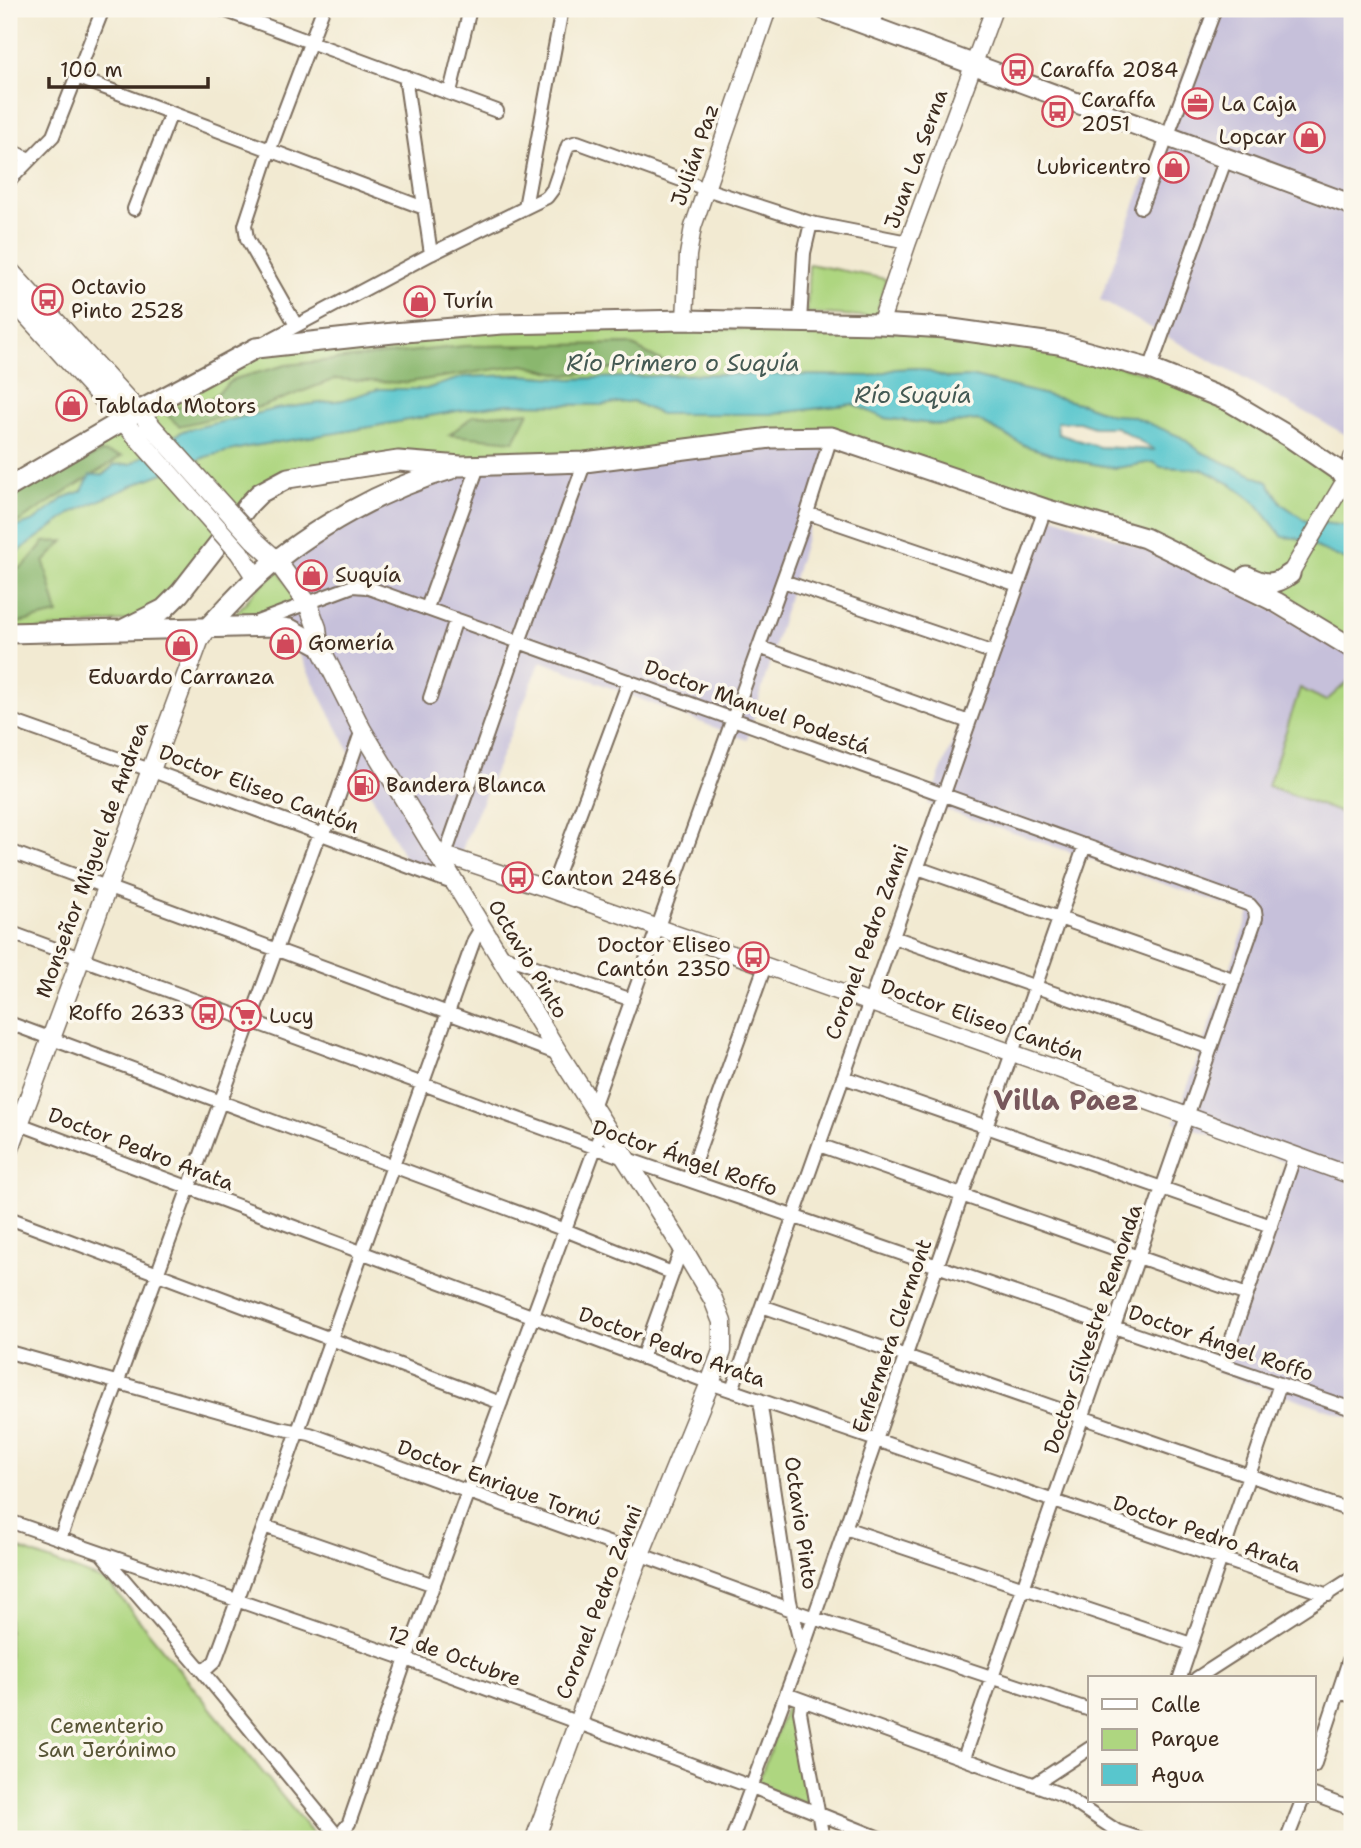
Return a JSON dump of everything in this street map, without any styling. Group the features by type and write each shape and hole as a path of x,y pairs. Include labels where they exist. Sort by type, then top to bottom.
{"main road":[{"path":"824,9 876,18 974,64 1352,205"},
{"path":"9,270 135,420 239,552 256,578"},
{"path":"9,296 135,420"},
{"path":"9,487 135,420 256,348 502,324 685,320 945,328 1059,344 1150,369 1229,401 1349,475"},
{"name":"Octavio Pinto","path":"135,420 276,560 308,604 317,628 318,645 362,730 442,857 455,884 559,1054 713,1299 722,1322 722,1351 710,1383"},
{"path":"124,629 164,609 180,593 250,503 260,493 288,478 398,461 470,465 585,462 771,438 831,437 1045,509 1137,535 1276,601 1352,648"},
{"path":"209,626 276,560 306,539 383,494 422,477 470,465"},
{"path":"1020,500 1040,497 1163,533 1263,584 1271,584 1288,577 1291,595 1297,601 1352,637"},
{"name":"Monseñor Miguel de Andrea","path":"9,1151 14,1122 50,1038 198,645 209,626"},
{"path":"9,633 272,626 290,629 318,645"},
{"name":"Coronel Pedro Zanni","path":"535,1839 640,1554 710,1383"}],"street":[{"path":"9,181 52,136 103,9"},
{"path":"221,9 497,111"},
{"path":"296,325 245,231 270,149 323,9"},
{"path":"450,92 470,9"},
{"path":"525,207 562,9"},
{"name":"Julián Paz","path":"685,320 690,240 768,9"},
{"name":"Juan La Serna","path":"880,324 994,9"},
{"path":"1141,207 1214,9"},
{"path":"405,76 431,254"},
{"path":"76,77 424,208"},
{"path":"134,209 171,113"},
{"path":"256,348 551,193 568,145 577,142 706,189 811,223 908,242"},
{"path":"9,150 30,159"},
{"path":"1150,369 1226,158"},
{"path":"800,322 804,253 811,223"},
{"path":"593,1107 783,581 831,437"},
{"path":"442,857 585,462"},
{"path":"427,608 470,465"},
{"path":"1288,577 1349,475"},
{"name":"Coronel Pedro Zanni","path":"732,1391 1045,509"},
{"path":"807,513 1018,584"},
{"path":"783,581 994,653"},
{"name":"Doctor Manuel Podestá","path":"243,627 353,586 366,587 1250,905 1255,911"},
{"path":"430,698 456,619"},
{"path":"759,647 970,722"},
{"path":"551,890 629,681"},
{"name":"Doctor Eliseo Cantón","path":"9,720 455,884"},
{"path":"61,1539 315,844 329,824 362,730"},
{"name":"Enfermera Clermont","path":"732,1839 814,1618 1085,845"},
{"path":"9,851 559,1054"},
{"name":"Doctor Eliseo Cantón","path":"442,857 551,890 1188,1116 1352,1177"},
{"path":"918,868 1235,980"},
{"name":"Doctor Silvestre Remonda","path":"964,1758 1235,980 1256,918 1255,911"},
{"path":"203,1672 215,1661 474,940 482,927"},
{"name":"Doctor Ángel Roffo","path":"9,932 627,1159 1352,1409"},
{"path":"893,937 1211,1048"},
{"path":"498,954 632,1000"},
{"path":"688,1180 765,966"},
{"path":"9,1023 565,1230 672,1273"},
{"path":"844,1077 1271,1226"},
{"name":"Doctor Pedro Arata","path":"14,1122 732,1391 1328,1595"},
{"path":"100,1553 203,1672 339,1838 349,1824 406,1659 604,1124"},
{"path":"819,1145 1247,1295"},
{"path":"1223,1364 1295,1156"},
{"path":"9,1218 501,1403"},
{"path":"642,1357 682,1247"},
{"path":"762,1306 1352,1511"},
{"name":"Doctor Enrique Tornú","path":"9,1352 298,1431 814,1618 1088,1709"},
{"path":"1182,1676 1280,1384"},
{"name":"Octavio Pinto","path":"761,1400 792,1610 802,1651"},
{"name":"12 de Octubre","path":"9,1521 579,1722 882,1839"},
{"path":"264,1526 434,1585"},
{"path":"845,1528 1191,1644"},
{"path":"1199,1676 1352,1578"},
{"path":"1316,1760 1352,1651"},
{"path":"1339,1692 1352,1696"},
{"path":"786,1694 1035,1784 1078,1802 1117,1830 1141,1839"},
{"path":"802,1700 800,1712 823,1839"},
{"path":"1035,1784 1088,1749"},
{"path":"1316,1796 1352,1809"},
{"path":"1287,1839 1301,1802"}],"shaded area":[{"path":"1207,9 1352,9 1352,438 1100,300"},
{"path":"836,435 747,740 541,661 453,871 407,863 288,633 287,561 390,501 435,481 487,469"},
{"path":"1043,513 1189,565 1352,653 1352,1418 1215,1371 1285,1162 1175,1122 1250,913 928,804"}],"green space":[{"path":"809,264 886,279 876,317 807,313"},
{"path":"502,324 999,334 1194,386 1352,480 1352,529 1306,521 1282,504 1268,482 1201,452 1181,437 1132,417 1112,415 1082,404 974,377 948,378 917,368 896,369 871,376 709,374 571,379 520,375 464,377 426,389 379,389 343,400 276,409 183,431 131,464 114,465 82,491 64,498 34,522 14,528 9,533 9,487 256,348"},
{"path":"629,344 664,362 565,375 524,365 402,383 335,379 264,406 179,426 163,411 209,400 234,379 286,365 464,346"},
{"path":"632,401 660,414 771,414 853,404 884,418 941,425 977,420 1026,446 1071,460 1116,468 1153,462 1161,467 1202,469 1231,484 1255,502 1283,537 1296,538 1352,565 1352,648 1173,549 831,437 692,450 412,461 272,486 150,618 9,633 9,561 20,550 73,512 208,456 247,447 507,404 602,405"},
{"path":"529,412 514,441 449,435 473,416"},
{"path":"102,452 122,456 9,528 9,500 31,484"},
{"path":"64,541 44,562 58,614 9,625 9,574 25,565 44,542"},
{"path":"279,571 299,601 242,619 231,619 256,590"},
{"path":"1352,678 1352,817 1268,786 1300,688 1326,701"},
{"name":"Cementerio San Jerónimo","path":"9,1545 108,1582 317,1839 9,1839"},
{"path":"788,1701 813,1806 757,1785"}],"water":[{"name":"Río Suquía","path":"917,368 948,378 974,377 1082,404 1112,415 1132,416 1181,437 1201,452 1268,482 1282,504 1306,521 1352,529 1352,565 1296,538 1283,537 1255,502 1231,484 1202,469 1161,467 1153,462 1116,468 1071,460 1026,446 977,420 941,425 884,418 853,404 771,414 660,414 632,401 602,405 507,404 247,447 208,456 73,512 9,561 9,533 14,528 34,521 64,498 82,491 90,475 104,475 114,465 131,464 183,431 276,409 343,400 379,389 426,389 464,377 520,375 571,379 709,374 871,376 896,369","holes":["1057,422 1079,422 1094,427 1116,427 1155,450 1099,447 1058,434"]}],"place":[{"name":"Caraffa 2084","path":"1017,70"},
{"name":"La Caja","path":"1198,104"},
{"name":"Caraffa 2051","path":"1058,112"},
{"name":"Lopcar","path":"1310,137"},
{"name":"Lubricentro","path":"1174,167"},
{"name":"Octavio Pinto 2528","path":"48,299"},
{"name":"Turín","path":"420,301"},
{"name":"Tablada Motors","path":"72,406"},
{"name":"Suquía","path":"312,575"},
{"name":"Gomería","path":"285,643"},
{"name":"Eduardo Carranza","path":"181,645"},
{"name":"Bandera Blanca","path":"363,785"},
{"name":"Canton 2486","path":"518,878"},
{"name":"Doctor Eliseo Cantón 2350","path":"754,957"},
{"name":"Roffo 2633","path":"208,1013"},
{"name":"Lucy","path":"246,1016"}],"district":[{"name":"Villa Paez","path":"1066,1100"}],"water label":[{"name":"Río Primero o Suquía","path":"683,363"}]}
